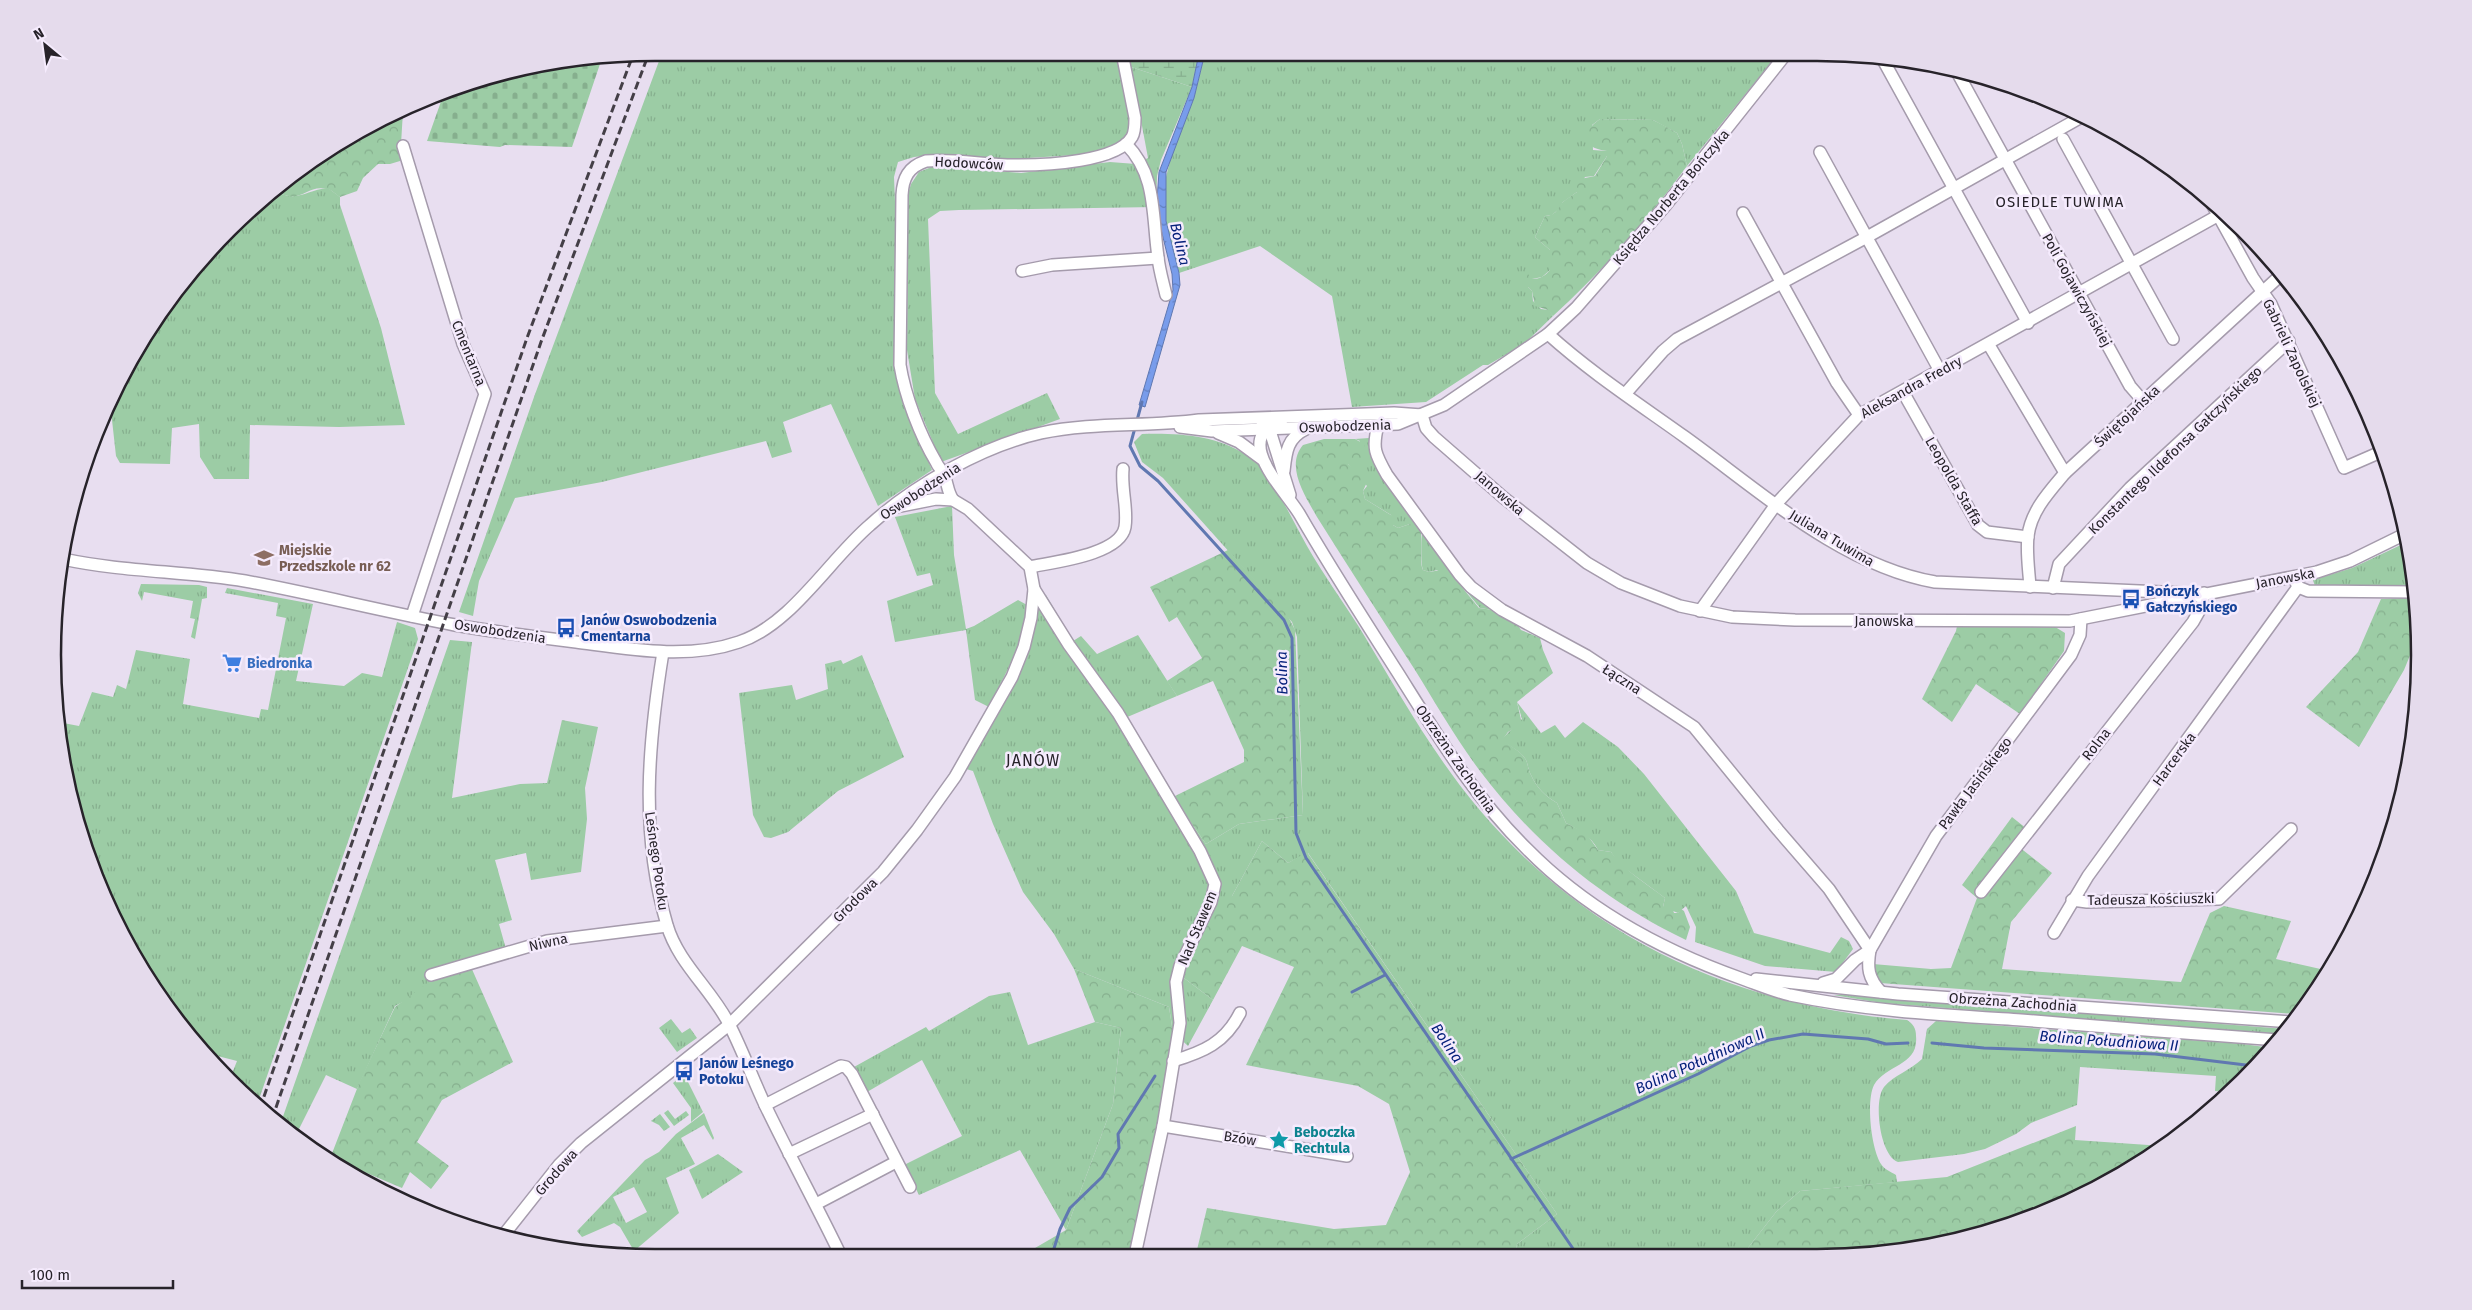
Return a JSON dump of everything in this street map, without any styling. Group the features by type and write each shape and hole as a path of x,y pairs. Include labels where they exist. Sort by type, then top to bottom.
{"street":[{"path":"1124,61 1135,118 1135,129 1126,144 1136,154 1146,173 1158,258 1166,295"},
{"name":"Księdza Norberta Bończyka","path":"1548,334 1598,285 1666,205 1780,61"},
{"path":"1886,65 2028,323"},
{"name":"Poli Gojawiczyńskiej","path":"1961,79 2130,386 2143,401"},
{"path":"1625,394 1663,351 1677,339 1780,282 1868,237 2076,120"},
{"path":"2063,139 2173,339"},
{"name":"Hodowców","path":"944,474 935,462 911,406 903,383 900,365 902,195 906,174 912,168 926,162 1018,166 1095,158 1107,155 1126,144"},
{"name":"Cmentarna","path":"403,146 462,344 486,394 412,616"},
{"path":"1820,152 1940,372"},
{"path":"1743,213 1837,383 1859,415"},
{"name":"Aleksandra Fredry","path":"1700,611 1776,503 1859,415 1940,372 2217,217"},
{"name":"Gabrieli Zapolskiej","path":"2223,222 2263,291 2289,341 2344,468 2375,454"},
{"path":"1022,272 1052,265 1158,258"},
{"name":"Świętojańska","path":"2030,587 2028,537 2039,506 2065,473 2276,279"},
{"name":"Juliana Tuwima","path":"1548,334 1625,394 1837,545 1898,574 1935,582 2203,594"},
{"name":"Oswobodzenia","path":"1212,432 1398,424 1444,405 1548,334"},
{"name":"Konstantego Ildefonsa Gałczyńskiego","path":"2052,588 2058,564 2130,488 2289,341"},
{"path":"1989,344 2065,473"},
{"name":"Leopolda Staffa","path":"1903,392 1978,525 1987,532 2028,537"},
{"name":"Oswobodzenia","path":"69,560 121,568 198,574 412,616 528,636 664,652 694,651 726,646 760,633 786,614 847,547 890,509 944,474 998,448 1041,433 1074,428 1153,425 1199,420 1394,413 1422,414"},
{"name":"Janowska","path":"1422,414 1426,428 1434,436 1504,498 1587,563 1621,583 1680,606 1732,617 1795,620 2001,622 2081,619 2203,594 2296,582 2398,537"},
{"name":"Oswobodzenia","path":"1266,429 1273,423 1288,417"},
{"name":"Obrzeżna Zachodnia","path":"1250,418 1262,424 1271,434 1293,503"},
{"name":"Oswobodzenia","path":"1168,424 1212,432 1239,442 1264,461"},
{"name":"Łączna","path":"1378,425 1373,443 1377,458 1452,565 1471,587 1502,610 1588,656 1694,727 1829,889 1858,936 1870,950"},
{"name":"Obrzeżna Zachodnia","path":"1284,473 1286,451 1290,441 1297,433 1310,428"},
{"path":"1264,461 1259,446 1261,435 1266,429"},
{"name":"Obrzeżna Zachodnia","path":"1264,461 1293,503 1441,743 1482,799 1502,824 1548,869 1598,908 1679,954 1786,994 1864,1007 2268,1039"},
{"path":"929,483 975,515 1030,567 1096,552 1120,538 1125,529 1126,516 1123,496 1123,469"},
{"path":"944,474 950,496"},
{"path":"929,483 929,491 936,499"},
{"path":"890,509 950,496"},
{"name":"Grodowa","path":"507,1230 559,1165 581,1143 730,1024 882,872 917,830 955,777 1012,677 1024,647 1031,618 1034,589 1030,567"},
{"path":"2296,582 2308,591 2407,592"},
{"name":"Harcerska","path":"2054,933 2072,900 2296,582"},
{"name":"Nad Stawem","path":"1034,589 1069,645 1118,713 1200,851 1215,884 1211,902 1180,966 1176,982 1180,1023 1163,1126 1136,1249"},
{"path":"2113,589 2117,612"},
{"name":"Rolna","path":"1981,892 2192,622 2202,606 2203,594"},
{"name":"Pawła Jasińskiego","path":"1881,992 1871,981 1867,967 1870,950 1936,836 2071,655 2080,635 2081,619"},
{"name":"Leśnego Potoku","path":"664,652 650,753 648,790 658,882 667,926 674,942 690,967 730,1024 765,1105 838,1249"},
{"name":"Tadeusza Kościuszki","path":"2072,900 2087,902 2219,899 2291,829"},
{"name":"Niwna","path":"432,975 547,941 667,926"},
{"name":"Pawła Jasińskiego","path":"1819,985 1836,979 1855,960 1870,950"},
{"name":"Obrzeżna Zachodnia","path":"1737,977 1881,992 2284,1021"},
{"path":"1173,1061 1196,1054 1215,1043 1232,1029 1240,1013"},
{"path":"765,1105 841,1066 846,1067 852,1074 910,1187"},
{"path":"790,1154 873,1114"},
{"name":"Bzów","path":"1163,1126 1347,1156"},
{"path":"816,1204 896,1162"}],"green space":[{"path":"659,61 1119,61 1131,124 1126,135 1118,144 1092,154 998,160 941,154 914,157 898,162 894,177 898,274 895,339 919,439 932,470 878,506 831,404 783,422 792,452 772,458 766,441 602,482 515,498 479,581 473,616 459,612 534,397"},
{"path":"1130,61 1197,61 1192,87 1131,67"},
{"path":"1203,61 1772,61 1687,166 1682,144 1677,133 1653,120 1600,119 1592,125 1593,150 1607,151 1607,156 1594,176 1585,177 1577,192 1563,202 1552,215 1545,216 1535,237 1550,250 1550,270 1542,277 1532,279 1528,287 1532,291 1533,301 1541,309 1549,310 1553,316 1524,344 1488,365 1483,365 1426,402 1352,407 1332,296 1260,246 1179,273 1166,222 1165,181 1172,153 1194,98"},
{"path":"600,64 572,147 505,145 500,147 427,141 441,101 501,81 578,66"},
{"path":"1131,67 1192,87 1161,160 1157,176 1156,207 940,211 928,219 935,393 958,434 1047,393 1060,419 941,462 915,399 907,350 908,194 911,184 919,172 934,166 1021,173 1110,162 1136,164 1148,158"},
{"path":"403,117 400,161 390,164 378,164 363,178 357,191 340,197 330,190 320,188 297,196 282,194 294,184 325,161"},
{"path":"1600,119 1653,120 1663,125 1677,133 1682,144 1687,166 1624,244 1553,316 1548,310 1535,306 1532,291 1522,281 1522,276 1528,274 1532,279 1537,278 1550,270 1550,250 1535,237 1545,216 1554,213 1563,202 1577,192 1576,184 1580,179 1595,176 1607,156 1607,151 1592,147 1586,139 1589,129"},
{"path":"328,188 340,197 340,205 381,328 405,425 339,427 250,425 249,479 214,479 200,457 199,424 172,428 170,464 120,463 116,456 112,416 122,392 161,325 209,264 235,235 264,209 282,194 295,196"},
{"path":"1142,434 1183,435 1209,439 1234,448 1246,455 1248,453 1273,485 1313,556 1445,765 1478,808 1521,854 1568,895 1618,929 1670,958 1726,982 1784,1000 1844,1012 1907,1020 1911,1023 1915,1028 1916,1046 1907,1059 1879,1078 1874,1085 1870,1102 1872,1136 1878,1157 1884,1167 1896,1175 1897,1182 1800,1191 1776,1212 1747,1249 1516,1249 1517,1244 1557,1214 1308,853 1288,863 1262,841 1232,896 1172,969 1213,1000 1188,1046 1173,1032 1169,1007 1074,969 1054,934 1023,892 993,824 973,771 966,769 1027,658 1037,600 1046,595 1073,641 1081,636 1097,654 1138,635 1177,696 1125,718 1173,797 1206,844 1239,824 1303,815 1297,637 1292,622 1163,478 1142,462 1134,442"},
{"path":"1369,438 1369,451 1378,469 1493,610 1480,608 1466,591 1437,570 1429,572 1423,570 1421,557 1422,533 1410,524 1398,528 1393,525 1391,515 1365,499 1363,491 1367,486 1347,461 1360,441 1355,439"},
{"path":"1324,439 1355,439 1364,444 1366,456 1361,460 1348,461 1348,464 1354,469 1361,469 1368,480 1363,491 1365,499 1394,517 1393,525 1398,528 1410,524 1419,526 1423,570 1429,572 1447,569 1479,608 1493,610 1517,624 1521,630 1540,638 1553,673 1517,702 1522,724 1508,732 1503,739 1524,756 1536,784 1557,803 1566,823 1586,833 1598,850 1611,852 1630,872 1665,898 1663,907 1671,904 1674,913 1678,913 1681,909 1684,911 1690,927 1686,940 1656,925 1599,889 1548,846 1501,798 1446,721 1317,517 1299,481 1296,462 1298,453 1303,445"},
{"path":"952,506 954,555 966,629 1018,600 1027,605 1019,647 989,707 975,700 966,630 895,642 887,601 933,585 930,573 917,576 895,517"},
{"path":"2400,545 2407,587 2315,586 2313,580 2352,568"},
{"path":"1228,550 1288,616 1295,630 1303,815 1239,824 1206,844 1173,797 1244,762 1244,750 1213,681 1177,696 1167,681 1202,658 1177,617 1169,622 1150,587"},
{"path":"141,584 199,585 207,587 207,598 202,599 195,639 191,637 195,619 190,618 193,601 144,592 142,601 138,593"},
{"path":"227,588 313,604 296,681 344,686 362,673 382,677 397,622 415,628 418,639 260,1097 233,1072 237,1061 218,1056 184,1016 161,985 122,918 106,882 81,809 65,723 79,726 92,692 113,697 117,685 126,689 136,650 190,659 183,704 259,718 261,709 268,710 286,618 276,616 278,603 225,593"},
{"path":"2408,598 2411,653 2404,670 2359,747 2306,707 2358,652 2381,599"},
{"path":"2052,625 2065,633 2064,651 2020,714 1976,684 1952,722 1922,699 1957,626"},
{"path":"450,640 472,642 452,798 520,784 547,783 562,720 598,727 585,788 587,819 581,872 531,880 526,853 495,860 512,920 499,924 506,949 395,1006 357,1089 326,1075 299,1130 283,1117"},
{"path":"862,655 904,757 838,791 788,832 771,838 764,837 753,815 739,693 792,685 796,700 828,689 825,664 841,660 843,664"},
{"path":"1517,702 1541,733 1555,725 1565,738 1583,722 1618,747 1644,774 1736,891 1754,933 1830,953 1841,937 1849,941 1853,949 1836,972 1765,966 1695,942 1696,927 1686,906 1678,913 1663,907 1665,898 1619,864 1611,852 1598,850 1588,837 1566,823 1557,803 1536,784 1523,756 1502,739 1522,719"},
{"path":"2012,817 2027,829 2014,843 2052,873 2011,922 2002,969 2181,982 2210,913 2224,906 2291,921 2276,959 2321,969 2290,1014 1880,983 1873,964 1931,969 1951,968 1977,898 1962,885"},
{"path":"1262,841 1288,863 1307,852 1557,1214 1517,1244 1516,1249 1197,1249 1207,1208 1334,1229 1386,1225 1410,1172 1389,1104 1358,1086 1246,1065 1294,967 1242,946 1213,1000 1172,969 1204,900 1232,896"},
{"path":"471,967 513,1062 442,1100 417,1142 449,1166 431,1189 410,1172 402,1188 362,1171 332,1153 360,1081 395,1007 433,979"},
{"path":"1074,969 1169,1007 1178,1065 1140,1249 1033,1249 1066,1230 1113,1104 1121,1028 1095,1022"},
{"path":"1010,992 1028,1045 1095,1022 1121,1028 1113,1104 1066,1230 1020,1150 919,1195 904,1165 962,1136 922,1060 867,1092 854,1067 926,1027 929,1031 989,996"},
{"path":"1833,995 2278,1028 2274,1033 1882,1003"},
{"path":"671,1019 682,1033 690,1028 697,1038 677,1052 659,1028"},
{"path":"1936,1021 2262,1047 2237,1075 2219,1091 2215,1091 2216,1076 2080,1067 2077,1105 2031,1123 2016,1134 1985,1149 1964,1154 1898,1162 1892,1158 1887,1150 1880,1128 1879,1104 1881,1094 1888,1083 1922,1059 1927,1029"},
{"path":"684,1074 703,1112 691,1122 691,1108 673,1083"},
{"path":"668,1110 675,1119 686,1111 689,1115 674,1126 664,1113"},
{"path":"704,1113 714,1138 713,1140 704,1125 681,1138 695,1164 666,1178 679,1213 637,1248 632,1248 620,1227 614,1223 582,1237 577,1231 645,1160 659,1152 676,1134","holes":["634,1187 647,1212 626,1223 613,1197"]},
{"path":"660,1114 670,1127 664,1131 659,1125 651,1121"},
{"path":"2076,1126 2075,1140 2152,1145 2080,1188 2044,1204 1971,1229 1894,1244 1817,1249 1747,1249 1776,1212 1800,1191 1947,1177"},
{"path":"718,1154 743,1172 702,1199 689,1170"}],"water":[{"path":"1197,61 1203,61 1194,98 1166,172 1166,221 1179,273 1180,285 1145,407 1139,405 1173,290 1172,274 1159,221 1157,200 1159,172 1192,87"}],"waterway":[{"name":"Bolina","path":"1142,402 1130,446 1140,466 1158,481 1284,620 1292,638 1296,833 1306,858 1573,1249"},
{"path":"1352,992 1385,975"},
{"name":"Bolina Południowa II","path":"1511,1159 1698,1074 1751,1046 1769,1040 1803,1034 1868,1039 1886,1044 1908,1043"},
{"name":"Bolina Południowa II","path":"1932,1043 1984,1048 2155,1054 2246,1065"},
{"path":"1054,1249 1060,1229 1070,1208 1102,1177 1119,1148 1118,1134 1155,1076"}],"railway":[{"path":"275,1110 541,342 646,61"},
{"path":"263,1100 527,338 630,62"}],"place":[{"name":"Miejskie Przedszkole nr 62","path":"264,558"},
{"name":"Bończyk Gałczyńskiego","path":"2131,599"},
{"name":"Janów Oswobodzenia Cmentarna","path":"566,628"},
{"name":"Biedronka","path":"232,663"},
{"name":"Janów Leśnego Potoku","path":"684,1071"},
{"name":"Beboczka Rechtula","path":"1279,1140"}],"district":[{"name":"OSIEDLE TUWIMA","path":"2060,202"},
{"name":"JANÓW","path":"1033,760"}]}
